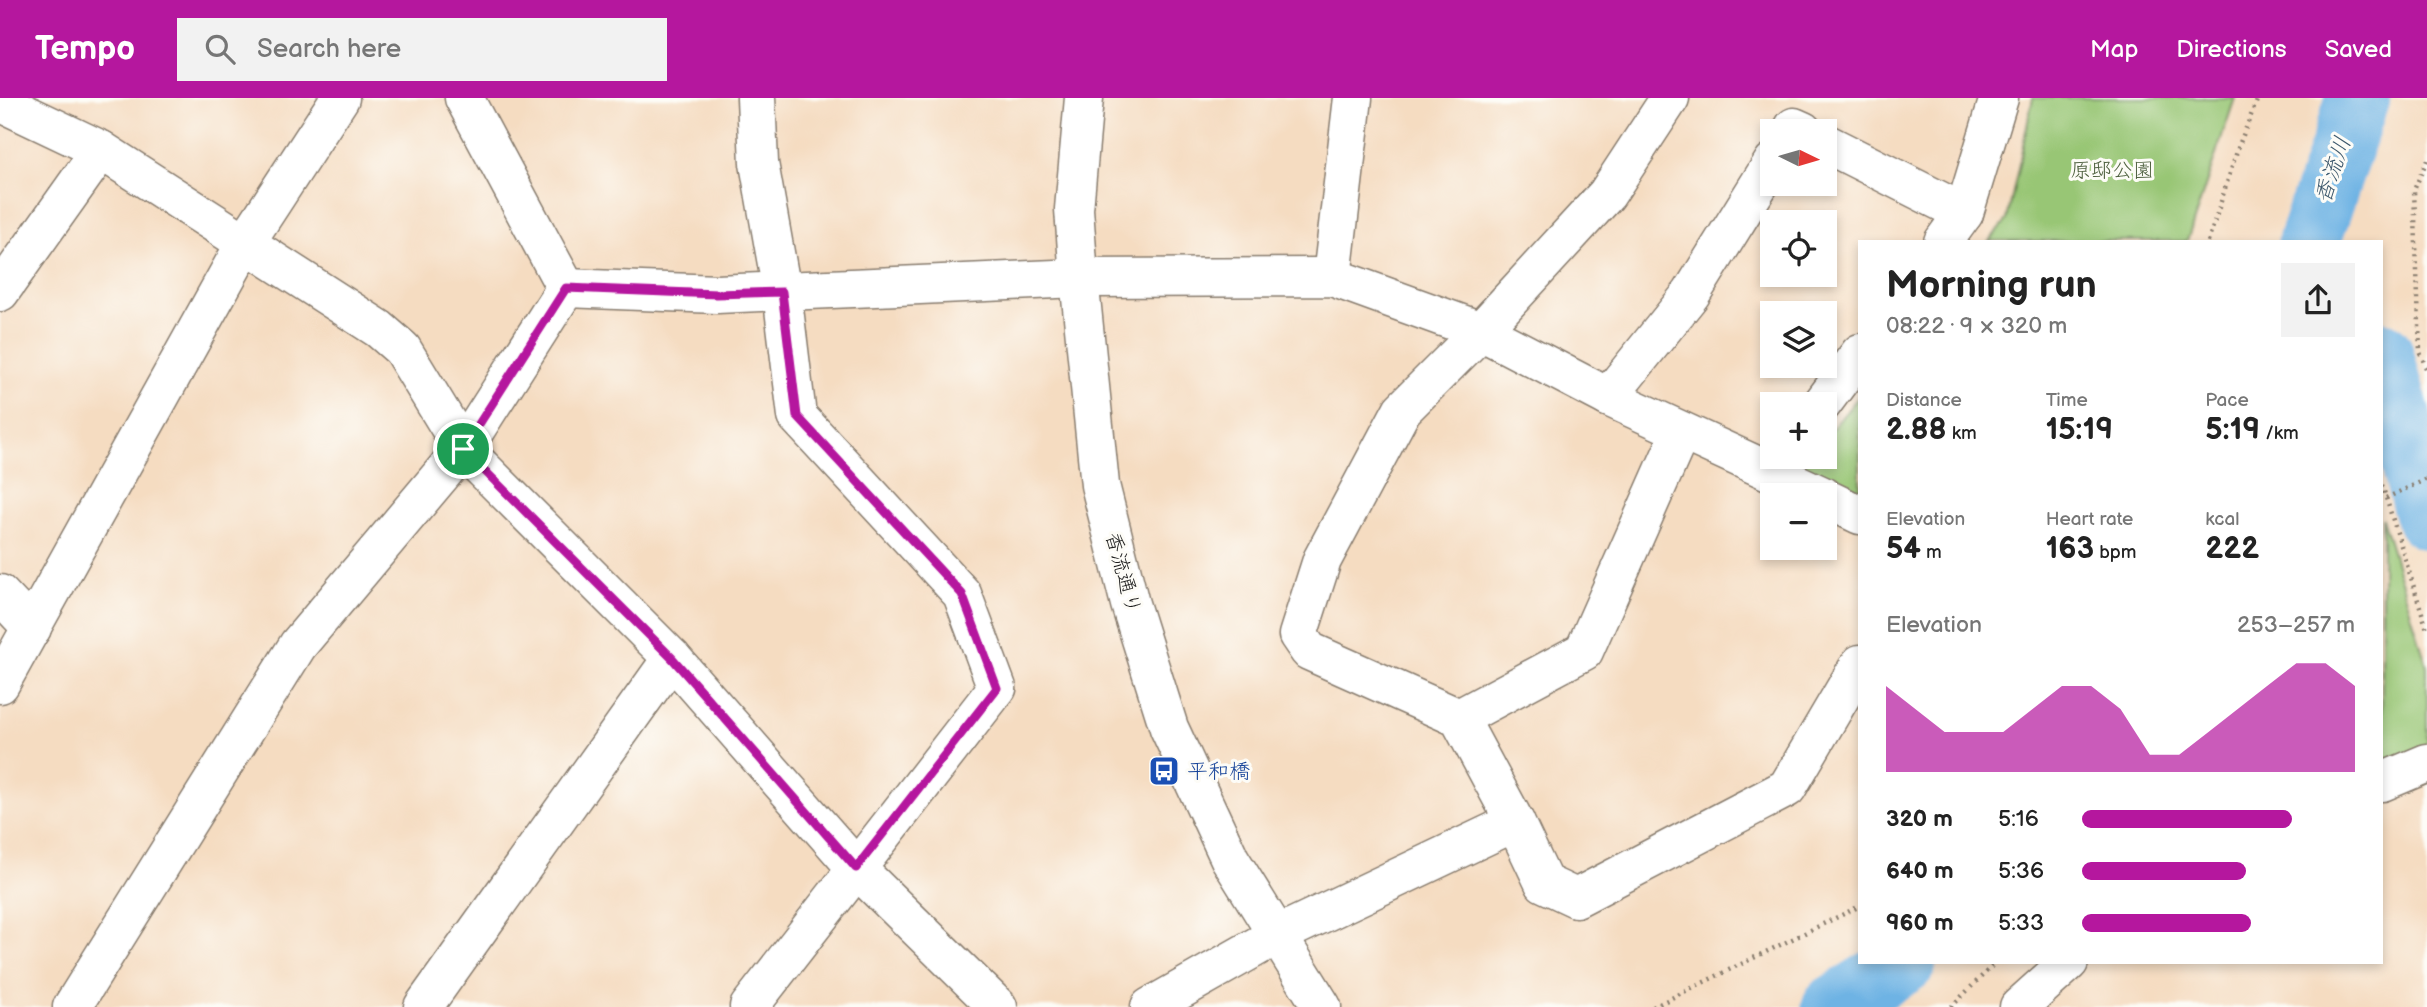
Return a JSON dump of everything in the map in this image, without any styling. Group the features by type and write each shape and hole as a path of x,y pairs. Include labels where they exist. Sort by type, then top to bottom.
{"street":[{"path":"0,684 246,242 340,98"},
{"path":"464,98 566,288"},
{"path":"750,1007 997,688 962,594 797,416 782,292 759,163 756,98"},
{"name":"香流通り","path":"1084,98 1074,209 1079,278 1100,485 1130,604 1169,728 1230,859 1322,1007"},
{"path":"1332,277 1353,98"},
{"path":"1670,98 1606,194 1481,331 1402,410 1322,560 1298,635 1309,651 1459,718 1515,822 1544,883 1576,898 1787,788 1858,667"},
{"path":"1838,151 1954,227 1999,98"},
{"path":"0,102 101,150 379,329 402,349 463,449 672,658 856,868 998,1007"},
{"path":"0,292 101,150"},
{"path":"1608,397 1692,294 1760,183"},
{"path":"566,288 717,294 1079,278 1332,277 1481,331 1681,432 1760,458"},
{"path":"72,1007 298,645 463,449 566,288"},
{"path":"1831,392 1858,356"},
{"path":"1459,718 1584,652 1681,432"},
{"path":"1785,469 1805,483"},
{"path":"1837,503 1858,514"},
{"path":"0,594 32,628"},
{"path":"424,1007 672,658"},
{"path":"2383,782 2427,764"},
{"path":"1150,1007 1277,934 1515,822"},
{"path":"2019,1007 2067,964"}],"path":[{"path":"2209,240 2239,145 2258,98"},
{"path":"2427,160 2414,190 2420,352 2427,371"},
{"path":"2386,498 2427,479"},
{"path":"2383,488 2427,629"},
{"path":"1653,1007 1858,907"},
{"path":"1951,1007 1994,964"}],"green space":[{"name":"原邸公園","path":"2033,98 2235,98 2187,240 1990,240 2007,220"},
{"path":"1858,397 1858,489 1808,469 1837,469 1837,423"},
{"path":"2383,521 2427,666 2427,752 2383,770"}],"waterway":[{"name":"香流川","path":"2310,240 2358,98"},
{"path":"2383,357 2427,518"},
{"name":"香流川","path":"1833,1007 1902,964"}],"place":[{"name":"平和橋","path":"1164,771"}],"route":[{"path":"566,288 717,294 782,292 797,416 962,594 997,688 856,868 672,658 463,449 566,288"}]}
